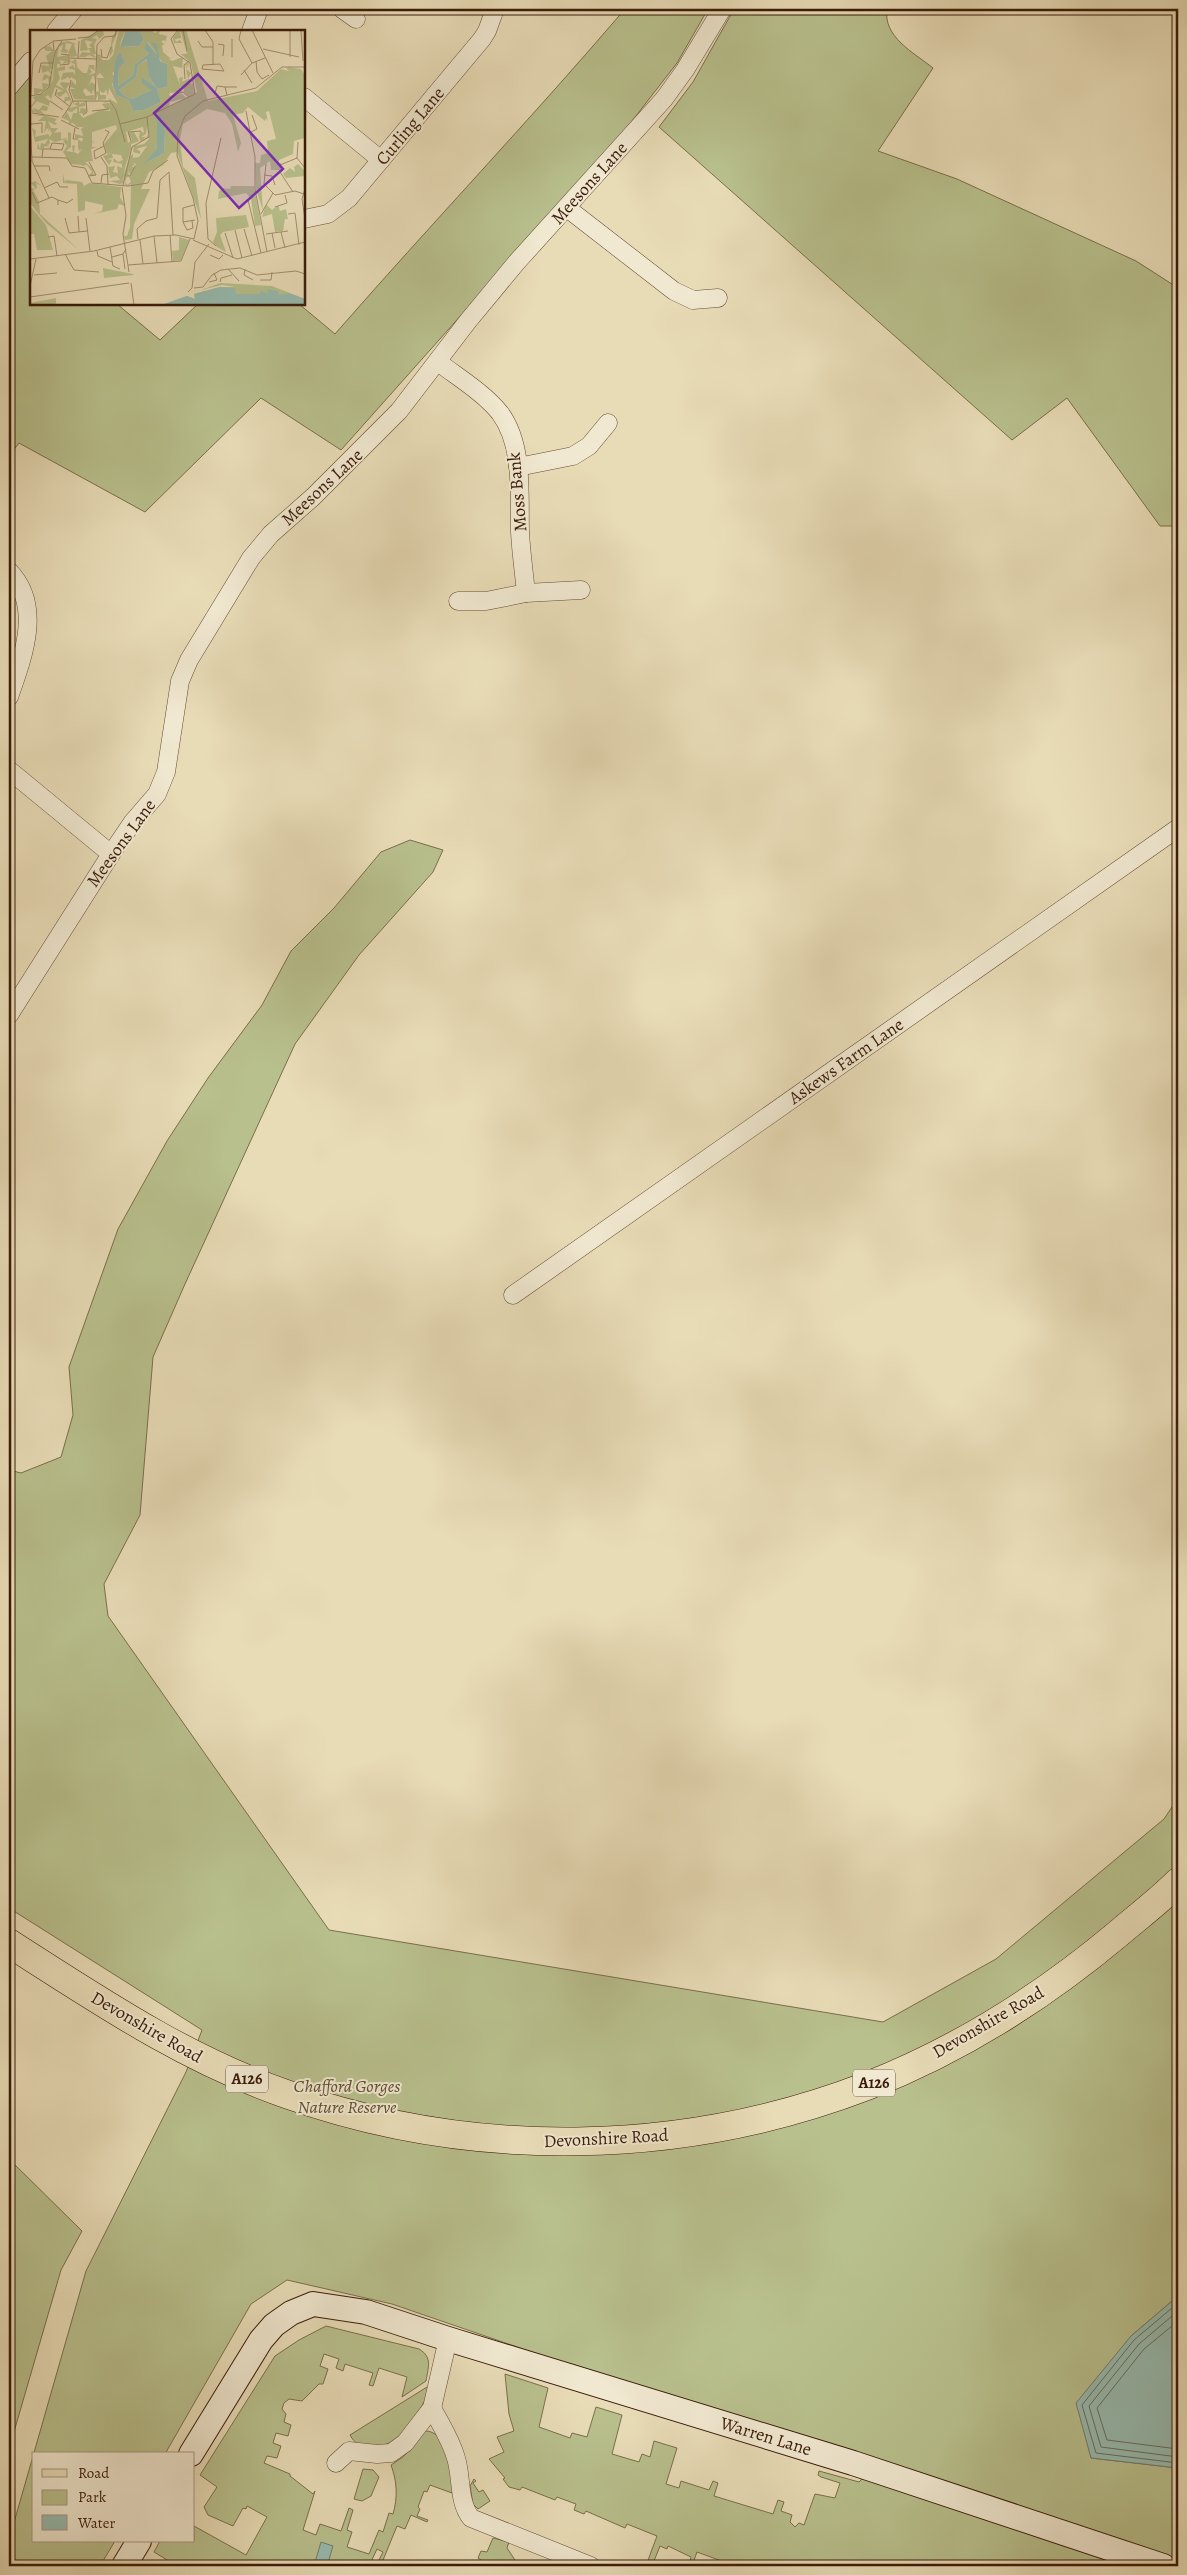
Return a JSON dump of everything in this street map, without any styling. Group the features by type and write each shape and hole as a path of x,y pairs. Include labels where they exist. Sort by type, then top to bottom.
{"main road":[{"name":"Devonshire Road","path":"9,1943 128,2019 180,2048 251,2081 323,2107 370,2121 514,2142 625,2140 754,2121 825,2101 869,2085 911,2066 976,2034 1025,2004 1090,1957 1178,1882"}],"street":[{"path":"57,30 74,9"},
{"path":"251,30 259,9"},
{"name":"Curling Lane","path":"305,219 328,214 343,204 482,39 495,9"},
{"name":"Meesons Lane","path":"9,1015 14,994 162,783 180,681 189,660 252,558 271,534 314,497 384,428 516,263 664,99 685,70 722,9"},
{"path":"9,87 30,61"},
{"path":"305,98 381,160"},
{"path":"567,208 674,292 693,300 718,298"},
{"name":"Moss Bank","path":"438,362 480,393 500,414 510,432 518,467 520,535 526,593"},
{"path":"518,467 573,456 589,446 608,423"},
{"path":"9,571 17,579 26,598 28,617 27,637 9,697"},
{"path":"458,601 486,601 526,593 580,590"},
{"path":"9,770 111,854"},
{"name":"Askews Farm Lane","path":"513,1295 1178,828"},
{"name":"Warren Lane","path":"192,2452 261,2340 274,2325 291,2313 313,2304 366,2312 448,2339 853,2463 1163,2566"},
{"path":"336,2464 347,2445 377,2454 391,2453 405,2443 432,2408 448,2339"},
{"path":"432,2408 451,2444 457,2460 465,2510 471,2518 591,2566"},
{"path":"124,2566 137,2542"}],"green space":[{"path":"625,9 708,9 677,63 618,139 341,450 261,398 145,512 19,443 9,456 9,100 30,75 30,305 118,305 160,340 197,305 300,305 335,334 554,91"},
{"path":"734,9 887,9 887,19 895,36 909,50 933,68 878,151 957,179 1136,261 1178,288 1178,526 1160,526 1067,398 1012,440 659,127 693,82"},
{"name":"Chafford Gorges Nature Reserve","path":"410,840 443,850 433,872 359,955 295,1044 153,1357 140,1515 104,1584 108,1616 329,1930 883,2022 996,1959 1164,1819 1178,1798 1178,2296 1131,2336 1091,2458 1178,2468 1178,2566 735,2566 697,2552 692,2566 689,2564 691,2557 668,2546 667,2549 660,2546 652,2566 647,2563 657,2536 627,2524 625,2528 586,2511 584,2514 574,2510 576,2504 557,2497 555,2500 522,2487 520,2490 509,2487 503,2479 505,2478 489,2459 504,2452 497,2437 514,2431 509,2414 505,2374 548,2388 539,2427 570,2438 572,2433 587,2437 596,2407 622,2415 612,2454 639,2462 642,2454 650,2457 654,2441 677,2448 666,2484 679,2488 681,2481 709,2490 713,2481 718,2483 714,2496 773,2514 778,2500 784,2502 781,2511 792,2515 790,2522 795,2527 799,2523 804,2525 815,2494 835,2498 840,2483 821,2477 818,2475 819,2471 859,2482 876,2464 750,2427 392,2304 287,2280 251,2304 166,2452 34,2452 86,2271 186,2072 202,2030 9,1908 9,1470 21,1473 61,1457 73,1415 69,1367 118,1229 167,1141 208,1078 262,1005 291,951 334,908 381,852"},
{"path":"9,2159 82,2231 61,2270 9,2449"},
{"path":"326,2326 419,2349 428,2359 426,2381 402,2397 407,2377 379,2368 373,2386 369,2385 373,2373 345,2364 343,2371 336,2368 339,2359 324,2354 320,2366 328,2369 323,2384 319,2384 302,2401 289,2399 284,2403 282,2409 286,2414 284,2422 291,2425 288,2436 276,2433 273,2443 281,2446 277,2458 267,2456 264,2463 290,2474 290,2476 313,2494 315,2491 303,2530 316,2535 320,2524 341,2531 349,2508 353,2510 347,2530 352,2532 347,2547 369,2554 379,2530 383,2532 389,2513 393,2514 395,2508 395,2477 391,2465 403,2457 425,2431 432,2432 438,2437 447,2452 456,2485 452,2493 430,2485 427,2492 424,2491 417,2516 428,2520 427,2522 411,2515 405,2529 397,2526 381,2565 384,2566 376,2566 383,2552 377,2549 369,2566 207,2566 204,2564 202,2566 177,2566 154,2552 159,2542 195,2542 195,2527 246,2555 267,2517 247,2506 246,2509 243,2508 233,2526 208,2515 204,2507 217,2487 200,2475 275,2356 299,2340"},
{"path":"427,2387 431,2388 431,2390 414,2420 400,2436 391,2442 381,2446 363,2445 358,2444 350,2435"},
{"name":"Chafford Gorges Nature Reserve","path":"32,2460 32,2542 114,2542 100,2566 9,2566 9,2540"},
{"path":"363,2469 373,2470 379,2477 371,2496 362,2501 354,2499"},
{"path":"474,2479 476,2481 473,2483 479,2492 483,2490 490,2501 478,2509 473,2504 470,2486"},
{"path":"493,2538 509,2542 507,2548 515,2560 513,2566 478,2566 475,2564 479,2565 481,2560 478,2558 481,2551 487,2552"}],"water":[{"path":"1178,2296 1178,2468 1091,2458 1076,2403 1131,2336"},
{"path":"321,2542 333,2546 327,2566 314,2566"}]}
